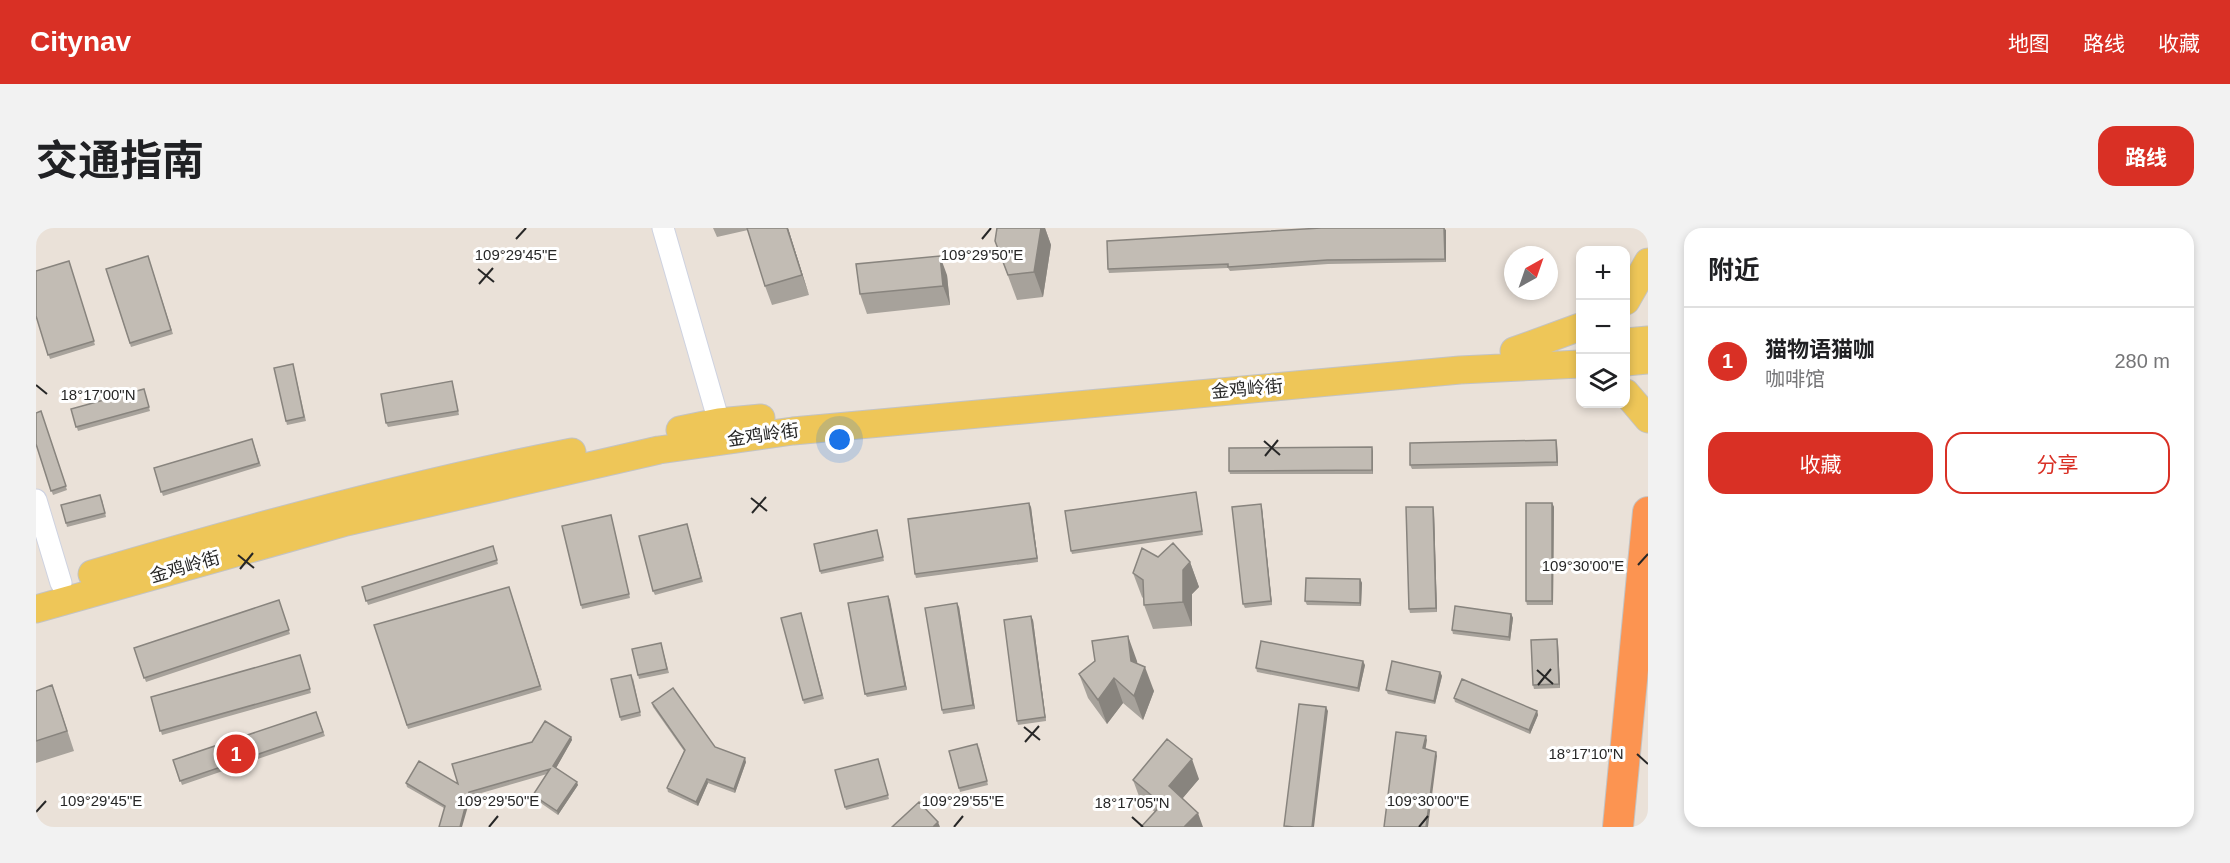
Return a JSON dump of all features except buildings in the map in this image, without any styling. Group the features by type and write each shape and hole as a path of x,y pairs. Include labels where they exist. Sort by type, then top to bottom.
{"highway":[{"path":"1618,827 1648,512"}],"main road":[{"path":"1627,300 1648,262"},
{"path":"1514,351 1576,329"},
{"path":"1630,342 1648,340"},
{"name":"金鸡岭街","path":"48,586 223,535 468,472 719,422 1576,345"},
{"path":"1630,362 1648,360"},
{"name":"金鸡岭街","path":"36,609 346,522 659,450 793,430 1461,370 1576,364"},
{"path":"1630,398 1648,419"}],"street":[{"path":"663,228 719,422"},
{"path":"36,500 48,586"}],"place":[{"name":"猫物语猫咖","path":"236,754"}]}
